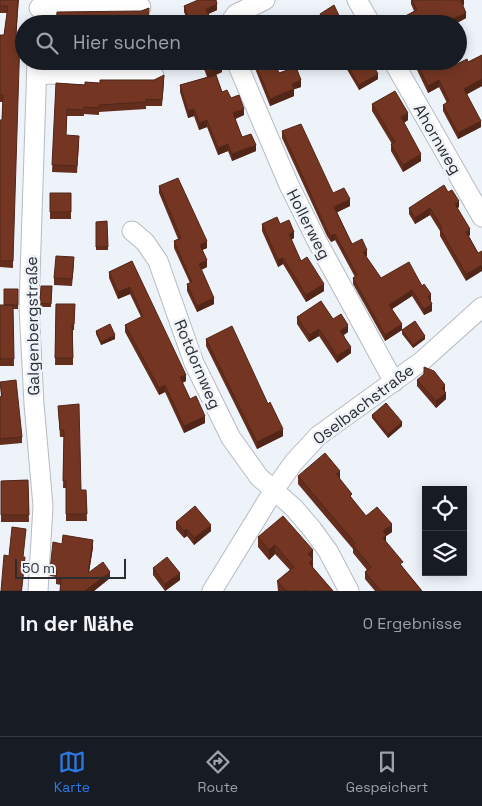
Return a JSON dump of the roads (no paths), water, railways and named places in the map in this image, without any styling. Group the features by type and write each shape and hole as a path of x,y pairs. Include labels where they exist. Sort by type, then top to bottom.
{"street":[{"path":"357,0 366,15"},
{"path":"235,15 261,1"},
{"path":"39,11 141,6"},
{"name":"Galgenbergstraße","path":"37,70 29,307 34,404 43,506 38,591"},
{"path":"66,70 154,76"},
{"name":"Hollerweg","path":"240,70 289,185 317,241 394,382"},
{"name":"Ahornweg","path":"398,70 482,217"},
{"name":"Rotdornweg","path":"132,231 145,242 158,261 194,363 231,438 248,464 294,508 312,529 328,551 349,591"},
{"name":"Oselbachstraße","path":"212,591 274,490 294,462 318,436 394,382 482,308"}]}
